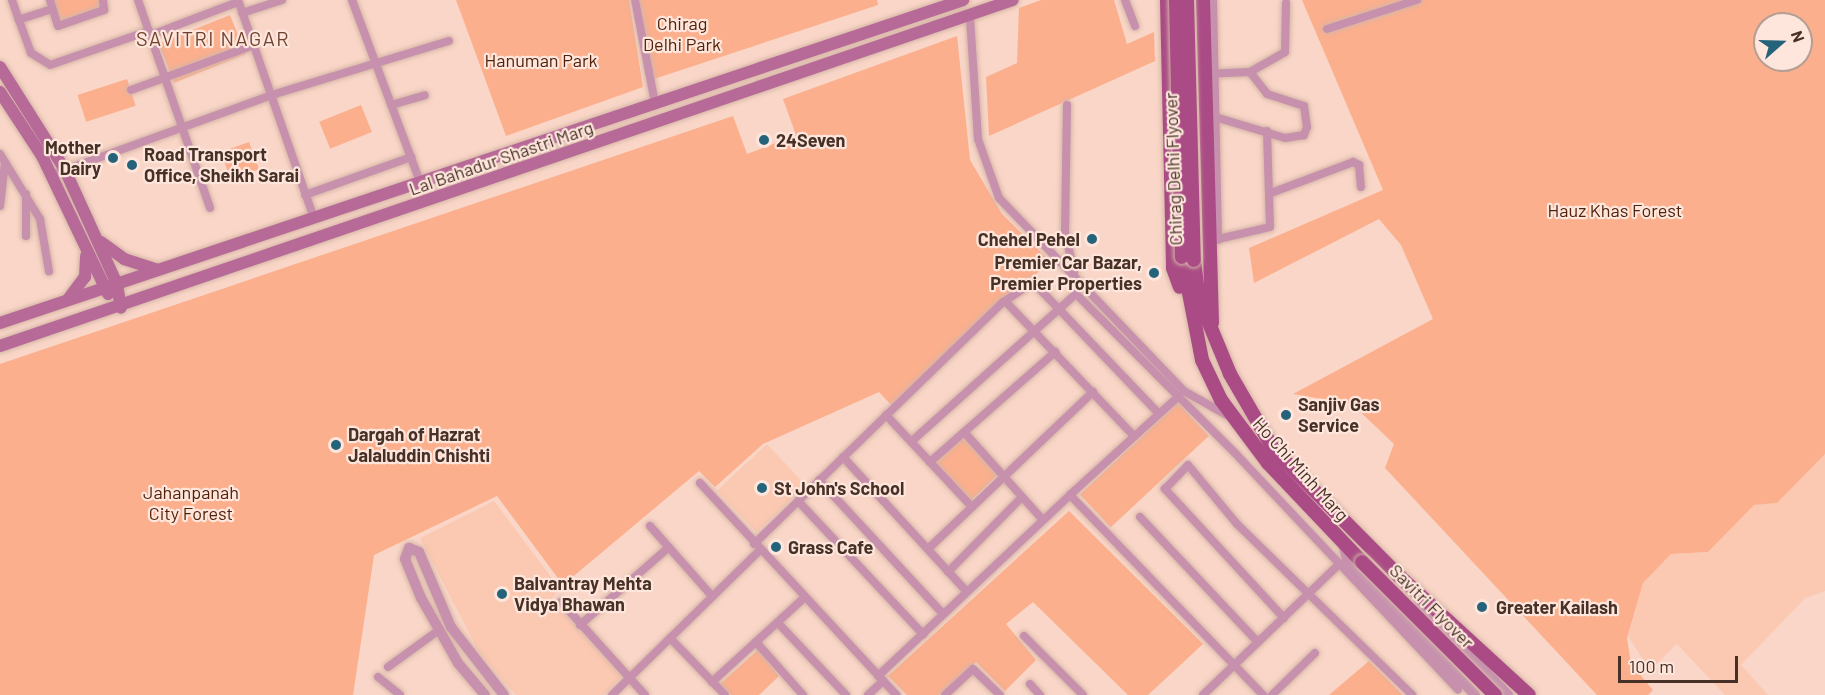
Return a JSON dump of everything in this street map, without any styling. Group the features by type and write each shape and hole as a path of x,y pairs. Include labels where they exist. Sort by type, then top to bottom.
{"main road":[{"name":"Lal Bahadur Shastri Marg","path":"0,323 963,0"},
{"name":"Lal Bahadur Shastri Marg","path":"0,346 121,308 970,18 1013,0"},
{"path":"1166,0 1170,72 1173,268 1186,296"},
{"name":"Chirag Delhi Flyover","path":"1176,0 1188,259 1199,299 1213,334"},
{"name":"Chirag Delhi Flyover","path":"1186,296 1188,259 1187,0"},
{"path":"1203,0 1211,115 1214,240 1213,334"},
{"path":"1170,72 1175,59 1186,54 1197,58 1208,73"},
{"path":"0,67 64,170 117,284 121,308"},
{"path":"0,92 51,175 104,289 121,308"},
{"path":"95,237 124,259 158,270"},
{"path":"54,305 82,283 84,246"},
{"name":"Ho Chi Minh Marg","path":"1186,296 1202,360 1233,419 1343,542"},
{"name":"Ho Chi Minh Marg","path":"1213,334 1274,450 1399,576 1529,695"},
{"name":"Savitri Flyover","path":"1343,542 1495,695"}],"street":[{"path":"12,0 31,53 50,65 150,33 238,1 314,218"},
{"path":"20,20 51,4 58,26 104,10 103,0"},
{"path":"138,0 210,208"},
{"path":"242,13 282,0"},
{"path":"352,0 420,182"},
{"path":"635,0 655,103"},
{"path":"1125,0 1135,26"},
{"path":"1213,0 1208,73 1250,72 1285,52 1286,3"},
{"path":"1327,29 1417,0"},
{"path":"970,18 978,139 986,172 1021,225 1074,272 1184,391 1233,419"},
{"path":"51,175 272,96 449,40"},
{"path":"131,90 254,45"},
{"path":"1211,115 1285,138 1304,135 1308,114 1297,103 1267,94 1250,72"},
{"path":"391,105 425,95"},
{"path":"1067,105 1065,232 1074,272"},
{"path":"1214,240 1266,232 1271,193 1267,131"},
{"path":"305,195 411,157"},
{"path":"3,158 26,194 46,236 49,271"},
{"path":"0,204 3,158"},
{"path":"1271,193 1353,162 1359,165 1361,187"},
{"path":"26,194 26,236"},
{"path":"612,695 712,596 819,480 1005,301 1034,282 1159,414"},
{"path":"912,441 1059,308 1069,296 1085,299 1176,398 1235,453 1337,566 1458,690"},
{"path":"1005,301 1134,436"},
{"path":"930,462 1055,352"},
{"path":"868,695 923,634 1184,391"},
{"path":"928,549 1093,393"},
{"path":"886,415 972,507"},
{"path":"964,432 1043,520"},
{"path":"843,457 967,592"},
{"path":"1284,618 1165,489 1188,465 1308,594 1412,695"},
{"path":"819,480 943,615"},
{"path":"700,483 896,695"},
{"path":"1070,495 1263,695"},
{"path":"948,572 1022,496"},
{"path":"798,501 923,634"},
{"path":"1140,518 1258,642"},
{"path":"651,526 712,596"},
{"name":"Ho Chi Minh Marg","path":"1343,542 1347,560 1475,695"},
{"path":"580,625 669,547"},
{"path":"485,695 439,630 405,559 409,548 419,552 451,627 504,695"},
{"path":"1203,695 1337,566"},
{"name":"Ho Chi Minh Marg","path":"1399,576 1508,695"},
{"path":"712,682 805,597"},
{"path":"561,602 645,695"},
{"path":"778,623 846,695"},
{"path":"388,667 439,630"},
{"path":"1024,636 1083,695"},
{"path":"670,638 725,695"},
{"path":"756,642 803,695"},
{"path":"1272,695 1315,653"},
{"path":"1455,674 1470,677 1476,669 1474,659"},
{"path":"948,694 973,669 1000,695"},
{"path":"378,677 400,695"},
{"path":"1030,684 1040,695"}],"shaded area":[{"name":"St John's School","path":"767,444 806,486 756,532 717,490"},
{"path":"1825,454 1825,591 1805,598 1741,665 1768,695 1725,695 1677,644 1650,670 1628,636 1643,583 1671,554 1708,552 1754,505 1777,503"},
{"name":"Balvantray Mehta Vidya Bhawan","path":"494,501 560,589 551,599 621,676 604,695 516,695 479,652 420,538"}],"green space":[{"path":"49,0 100,0 104,10 58,26"},
{"name":"Hanuman Park","path":"456,0 629,0 643,87 506,136"},
{"name":"Chirag Delhi Park","path":"639,0 877,0 878,5 654,79"},
{"path":"1041,0 1114,0 1127,44 1154,32 1155,61 989,136 986,77 1017,63 1019,8"},
{"name":"Hauz Khas Forest","path":"1302,0 1825,0 1825,454 1777,503 1754,505 1708,552 1671,554 1643,583 1627,638 1631,664 1653,690 1648,695 1597,695 1385,468 1394,444 1352,404 1293,394 1433,319 1401,245 1379,219 1254,283 1249,248 1383,190"},
{"path":"230,15 246,54 174,83 159,44"},
{"name":"Jahanpanah City Forest","path":"957,36 970,160 1002,214 1050,261 894,408 879,392 763,444 715,487 699,471 563,585 497,496 374,555 353,695 0,695 0,364 733,116 747,154 796,135 783,99"},
{"path":"127,79 136,106 86,122 78,95"},
{"path":"361,105 372,132 330,149 319,122"},
{"path":"249,142 259,169 231,180 221,152"},
{"path":"1178,403 1209,436 1111,527 1080,494"},
{"path":"963,436 999,473 972,500 936,462"},
{"path":"1069,511 1203,644 1148,695 1128,695 1033,602 1006,624 1036,660 1005,691 976,662 939,695 907,695 888,676"},
{"path":"758,650 779,676 759,695 731,695 720,684"},
{"path":"1369,661 1403,695 1329,695"}],"place":[{"name":"24Seven","path":"764,140"},
{"name":"Mother Dairy","path":"113,158"},
{"name":"Road Transport Office, Sheikh Sarai","path":"132,165"},
{"name":"Chehel Pehel","path":"1092,239"},
{"name":"Premier Car Bazar, Premier Properties","path":"1154,273"},
{"name":"Sanjiv Gas Service","path":"1286,415"},
{"name":"Dargah of Hazrat Jalaluddin Chishti","path":"336,445"},
{"name":"St John's School","path":"762,488"},
{"name":"Grass Cafe","path":"776,547"},
{"name":"Balvantray Mehta Vidya Bhawan","path":"502,594"},
{"name":"Greater Kailash","path":"1482,607"}],"district":[{"name":"SAVITRI NAGAR","path":"213,38"}]}
